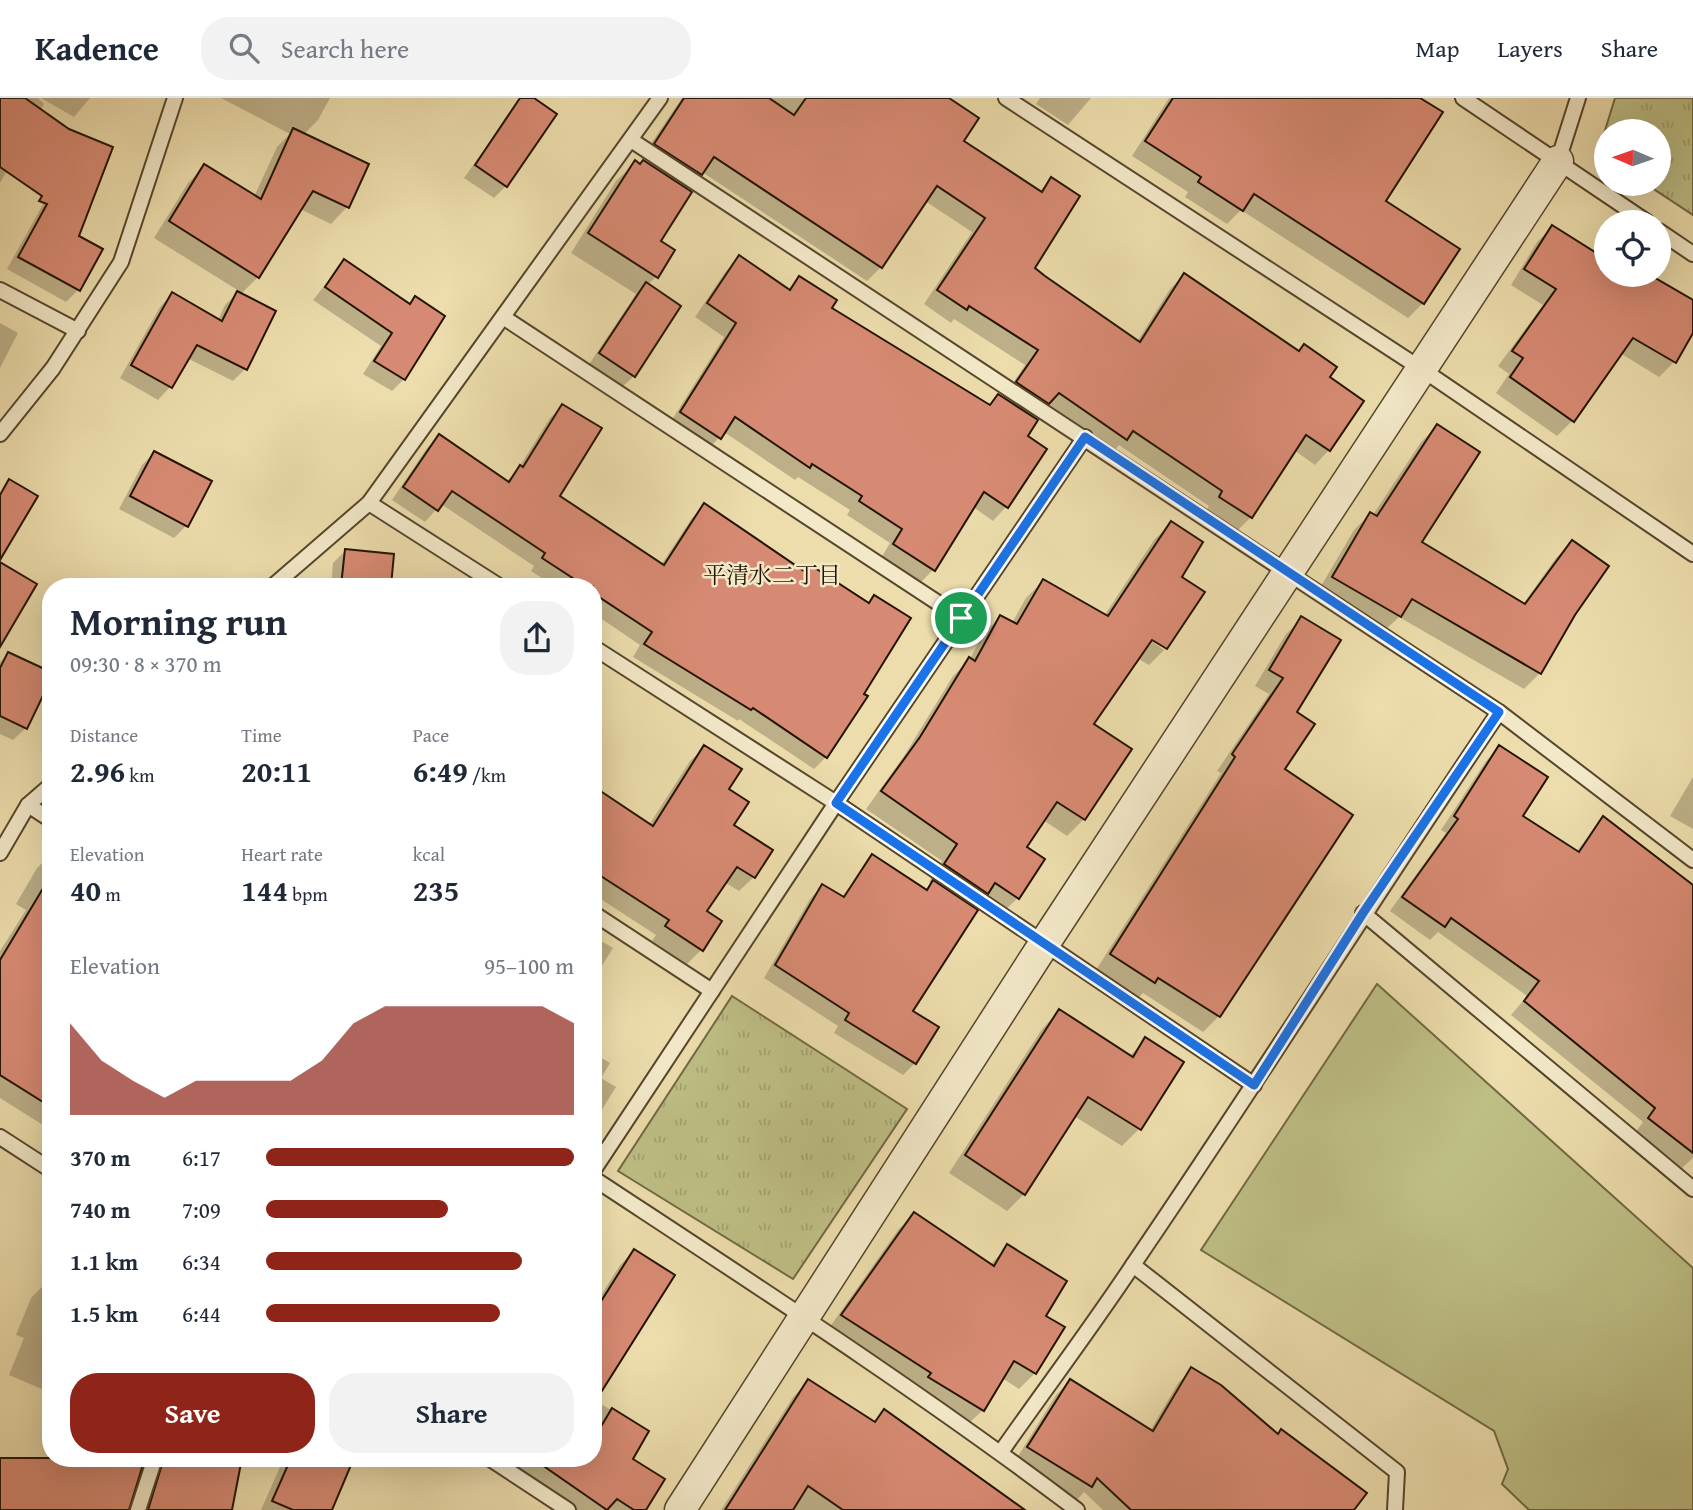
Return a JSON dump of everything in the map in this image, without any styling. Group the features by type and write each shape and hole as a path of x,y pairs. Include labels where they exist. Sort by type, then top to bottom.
{"street":[{"path":"680,1510 802,1315 1558,161"}],"lane":[{"path":"0,433 53,368 121,262 175,98"},
{"path":"282,578 369,503 660,98"},
{"path":"1006,98 1423,370 1693,554"},
{"path":"1463,98 1629,210"},
{"path":"1558,161 1578,98"},
{"path":"631,140 1289,571 1499,712 1693,860"},
{"path":"1671,238 1693,254"},
{"path":"0,290 78,331"},
{"path":"503,317 961,618"},
{"path":"602,1157 836,803 1085,437"},
{"path":"369,503 486,578"},
{"path":"602,653 836,803 1254,1085"},
{"path":"1000,1452 1133,1265 1254,1085 1363,913 1499,712"},
{"path":"0,853 29,805 42,793"},
{"path":"29,805 42,814"},
{"path":"1363,913 1693,1189"},
{"path":"602,919 712,991"},
{"path":"0,1137 42,1164"},
{"path":"602,1184 802,1315 1000,1452 1077,1510"},
{"path":"1133,1265 1397,1472 1395,1510"},
{"path":"138,1510 152,1467"},
{"path":"503,1467 568,1510"}],"green space":[{"path":"1615,98 1693,98 1693,215 1664,196 1671,196 1671,119 1609,119"},
{"path":"1377,984 1693,1268 1693,1510 1529,1510 1502,1484 1508,1469 1494,1431 1201,1250"},
{"path":"732,996 907,1109 793,1279 618,1171"}],"building":[{"path":"0,98 25,98 69,129 113,147 79,236 103,249 80,291 18,257 47,204 39,201 42,196 0,167"},
{"path":"520,98 534,98 557,114 507,187 475,165"},
{"path":"684,98 769,98 794,115 806,98 949,98 979,118 964,141 1042,192 1051,177 1080,196 1035,268 1045,276 1140,342 1184,273 1299,351 1304,344 1337,367 1330,377 1364,401 1330,451 1306,435 1252,518 1219,497 1222,491 1133,431 1127,440 1059,393 1049,404 1016,382 1038,350 969,306 967,310 937,290 985,218 937,186 882,268 714,157 702,175 654,144"},
{"path":"1173,98 1420,98 1443,112 1386,201 1460,249 1424,304 1254,194 1243,211 1198,182 1201,177 1145,141"},
{"path":"293,128 369,164 349,208 313,191 259,278 169,221 204,164 261,199"},
{"path":"635,160 640,164 643,160 692,192 661,241 675,250 658,278 588,233"},
{"path":"1552,225 1594,251 1594,287 1671,287 1693,300 1693,333 1676,363 1633,338 1574,422 1510,377 1523,358 1512,351 1556,289 1524,269"},
{"path":"739,255 790,290 799,276 837,300 832,308 990,405 998,394 1038,420 1028,436 1047,449 1008,508 984,492 935,571 893,544 902,529 859,501 862,496 812,464 810,468 735,417 721,439 680,412 736,323 707,303"},
{"path":"344,259 410,304 415,296 445,316 405,380 374,361 392,333 325,287"},
{"path":"646,282 681,306 635,377 599,353"},
{"path":"237,291 276,311 247,370 197,345 172,388 131,365 172,292 222,321"},
{"path":"562,404 602,428 560,496 664,565 704,503 807,573 812,566 869,603 874,595 911,618 864,694 868,696 827,758 753,708 751,710 644,644 652,632 602,599 602,578 573,578 542,558 545,553 452,491 438,511 403,487 439,434 509,482 520,465 523,467"},
{"path":"1437,424 1480,452 1422,542 1525,604 1572,540 1609,566 1575,615 1541,674 1412,599 1401,617 1332,577 1370,512 1377,516"},
{"path":"154,451 212,481 188,527 130,496"},
{"path":"9,479 38,496 0,560 0,495"},
{"path":"1171,521 1203,542 1182,577 1205,592 1167,649 1152,640 1094,724 1132,749 1085,820 1057,802 1027,847 1045,859 1019,899 995,883 988,894 944,864 957,844 881,791 920,737 969,657 975,661 1000,615 1017,624 1043,579 1108,616"},
{"path":"345,549 394,554 392,578 342,578"},
{"path":"0,562 37,584 0,647"},
{"path":"1301,616 1341,640 1297,712 1315,724 1285,769 1353,815 1220,1017 1158,978 1155,983 1110,954 1235,757 1232,754 1283,678 1269,670"},
{"path":"8,652 42,668 42,698 27,729 0,716 0,668"},
{"path":"704,745 742,769 729,789 749,802 734,825 773,850 755,878 737,867 707,911 722,921 703,951 665,926 669,920 602,877 602,792 653,826"},
{"path":"1499,745 1548,777 1523,816 1579,852 1603,816 1693,885 1693,1153 1648,1118 1655,1108 1524,1001 1539,981 1451,918 1445,927 1402,897 1458,819 1454,816"},
{"path":"872,854 927,890 933,880 978,910 913,1011 939,1027 916,1064 845,1020 849,1013 775,965 822,884 844,897"},
{"path":"42,890 42,1101 0,1075 0,960"},
{"path":"1059,1009 1133,1057 1145,1037 1184,1062 1141,1130 1088,1097 1025,1195 965,1155"},
{"path":"914,1212 994,1266 1007,1244 1067,1281 1046,1316 1065,1327 1036,1374 1014,1361 984,1411 928,1377 931,1373 841,1315"},
{"path":"634,1249 675,1275 602,1391 602,1300"},
{"path":"1191,1367 1221,1385 1278,1434 1281,1429 1367,1493 1354,1510 1131,1510 1097,1478 1092,1487 1027,1447 1070,1379 1153,1431"},
{"path":"808,1379 875,1422 884,1409 1025,1510 843,1510 808,1486 793,1510 725,1510"},
{"path":"612,1408 649,1431 633,1459 665,1479 646,1510 634,1510 617,1499 607,1510 545,1467 602,1467 602,1425"},
{"path":"0,1458 42,1458 42,1467 142,1467 129,1510 0,1510"},
{"path":"161,1467 240,1467 232,1510 148,1510"},
{"path":"287,1467 350,1467 332,1510 293,1510 272,1501"}],"district":[{"name":"平清水二丁目","path":"772,575"}],"route":[{"path":"1085,437 1499,712 1363,913 1254,1085 836,803 961,618 1085,437"}]}
